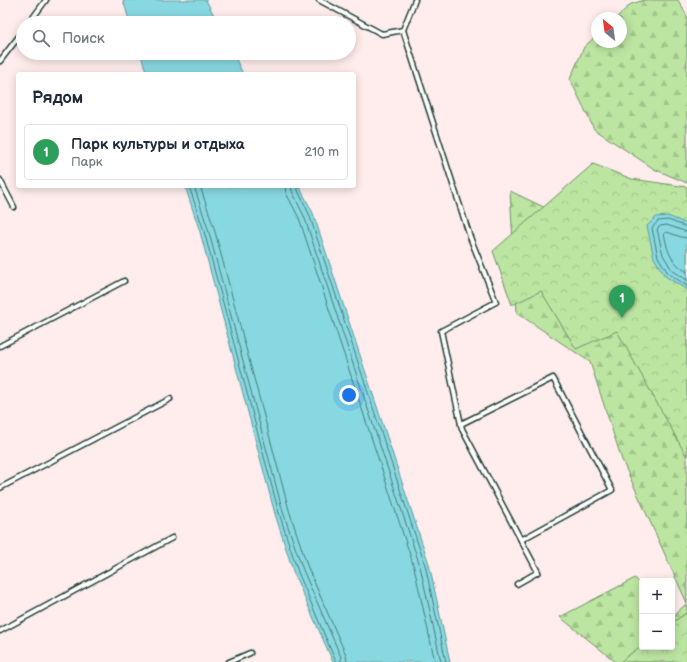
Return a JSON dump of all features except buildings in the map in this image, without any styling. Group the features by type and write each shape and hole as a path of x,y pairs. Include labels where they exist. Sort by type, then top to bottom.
{"lane":[{"path":"34,16 46,0"},
{"path":"319,0 349,16"},
{"path":"415,0 403,30 470,237 496,302 441,331 462,429 538,572 517,584"},
{"path":"356,20 382,34 403,30"},
{"path":"0,62 16,40"},
{"path":"0,180 14,207"},
{"path":"0,346 124,281"},
{"path":"461,424 553,378 612,490 521,540"},
{"path":"0,488 170,399"},
{"path":"0,631 172,538"},
{"path":"229,662 250,653"}],"green space":[{"path":"645,0 678,0 687,16 687,183 654,169 594,129 570,79 584,47 591,41 591,48 627,48 627,12 622,12 631,4"},
{"path":"593,164 632,179 687,187 687,457 617,331 576,349 541,291 512,305 493,251"},
{"path":"510,191 590,229 687,323 687,603 622,460 590,362 517,313"},
{"path":"635,578 639,583 639,650 675,650 675,614 687,603 687,652 674,662 616,662 560,617"},
{"path":"687,612 687,662 620,662 639,647 639,650 675,650 675,621"}],"water":[{"path":"123,0 206,0 214,16 128,16"},
{"path":"142,60 236,60 242,72 146,72"},
{"path":"186,188 300,188 313,213 429,564 450,662 333,662 294,574 275,514 200,232"},
{"path":"668,216 687,224 687,290 665,276 654,258 647,226 656,217"}],"place":[{"name":"Парк культуры и отдыха","path":"622,318"}]}
